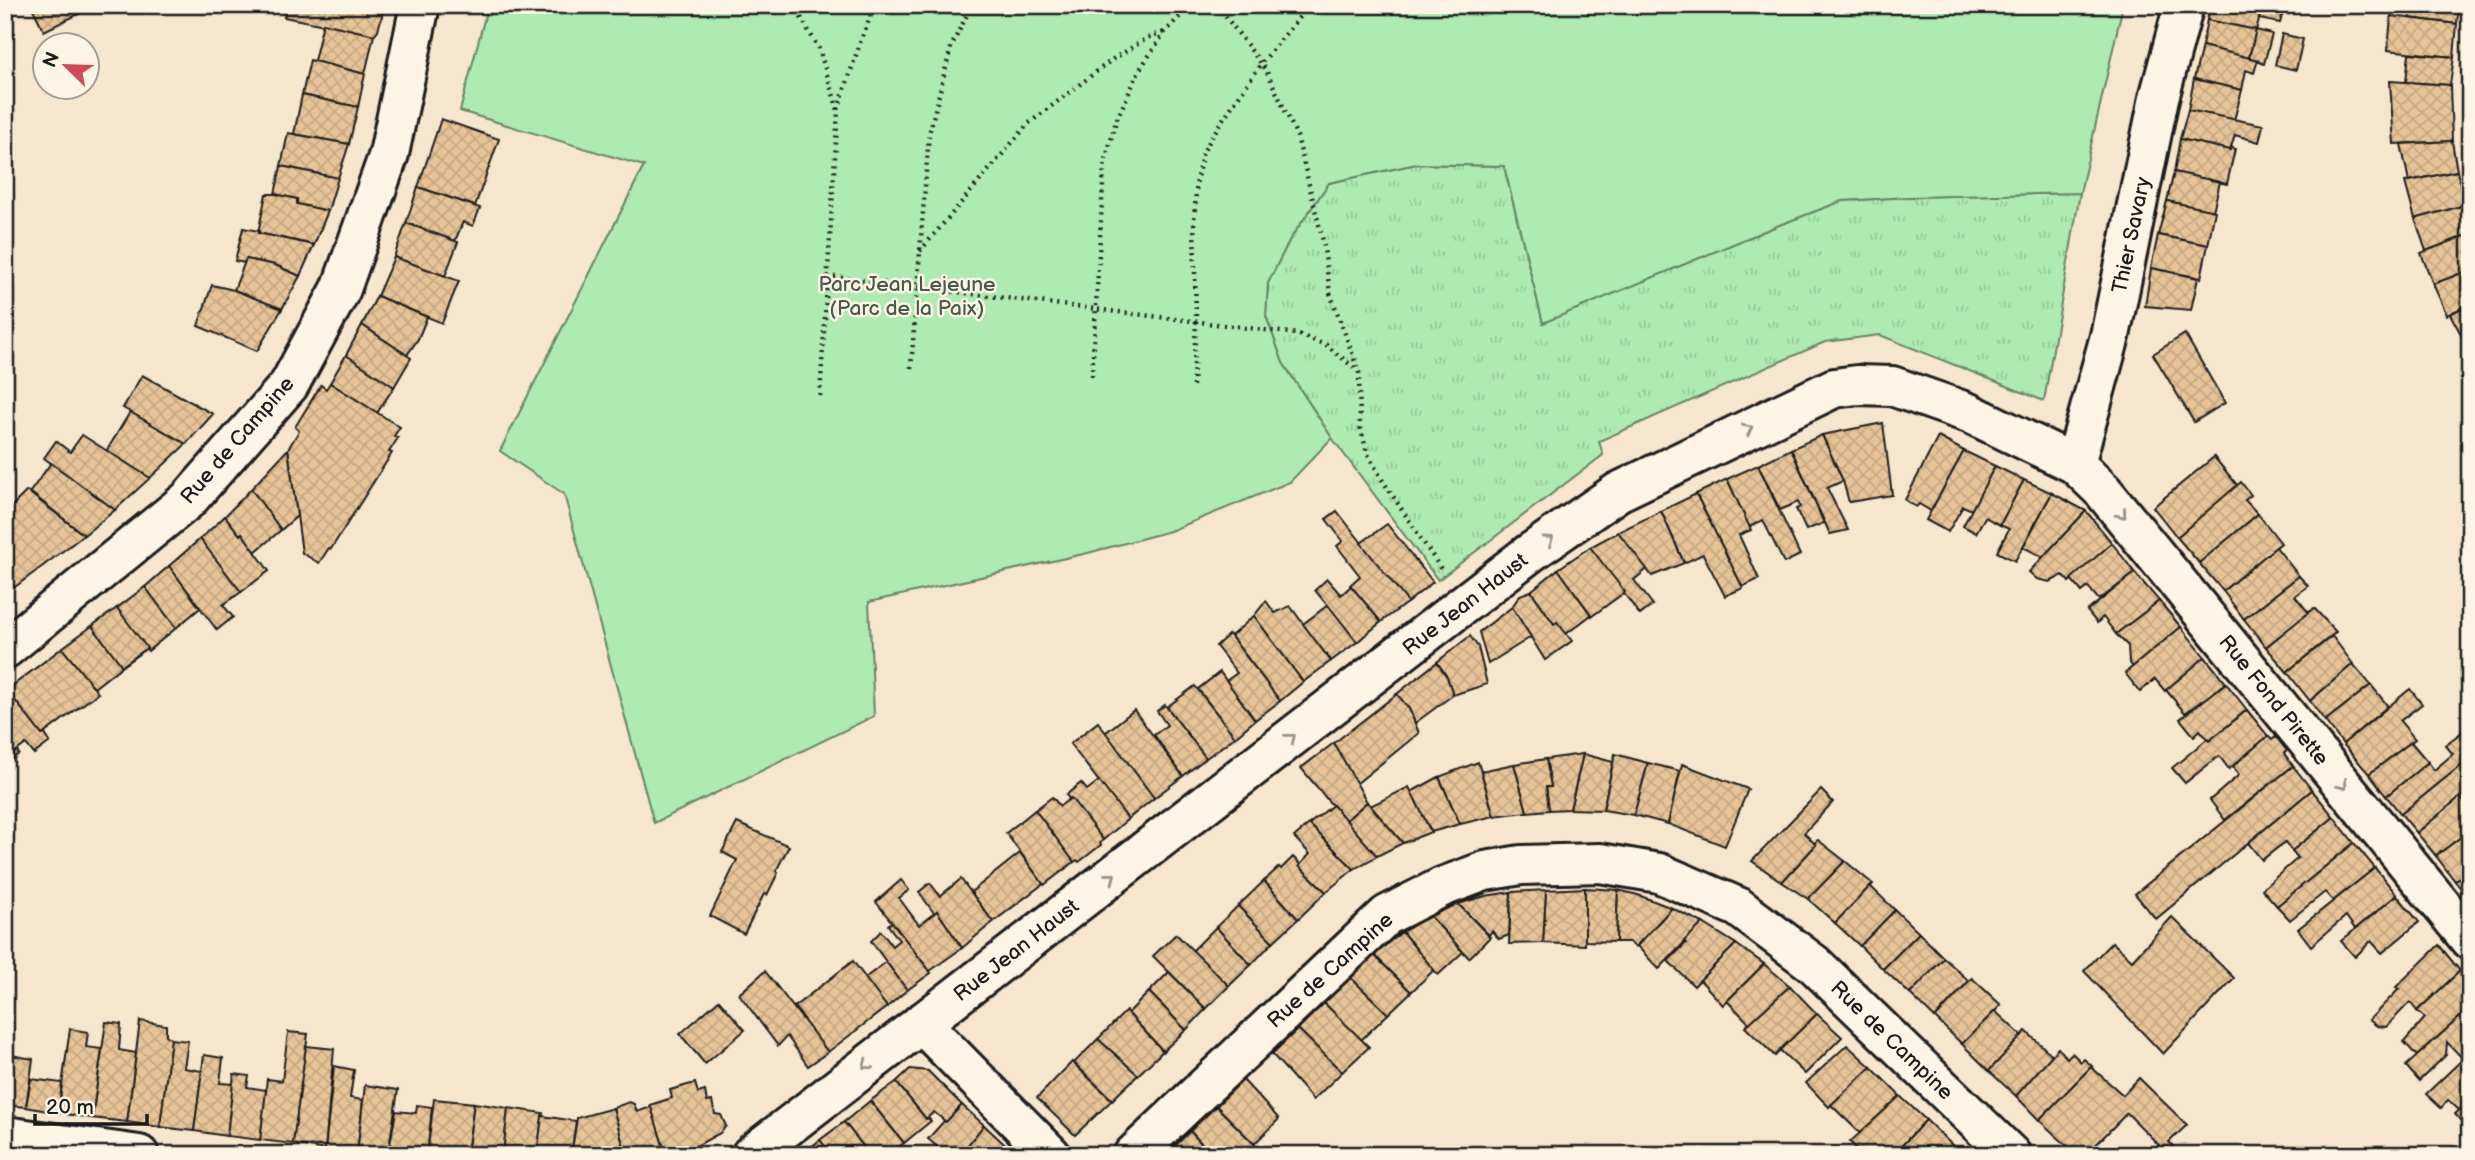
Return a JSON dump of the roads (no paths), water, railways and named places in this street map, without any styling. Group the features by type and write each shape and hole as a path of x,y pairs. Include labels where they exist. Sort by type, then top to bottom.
{"street":[{"name":"Rue de Campine","path":"5,649 188,500 289,385 341,289 389,154 420,5"},
{"name":"Thier Savary","path":"2075,464 2110,336 2159,98 2184,5"},
{"name":"Rue Jean Haust","path":"751,1155 1531,553 1618,492 1833,388 1857,385 1892,386 1969,412 2075,464"},
{"name":"Rue Fond Pirette","path":"2075,464 2103,491 2470,940"},
{"name":"Rue de Campine","path":"1133,1155 1387,915 1442,887 1485,871 1521,865 1600,863 1659,873 1738,908 1814,964 2011,1155"},
{"path":"921,1023 1051,1155"},
{"path":"5,1136 139,1155"}],"park label":[{"name":"Parc Jean Lejeune (Parc de la Paix)","path":"907,296"}]}
